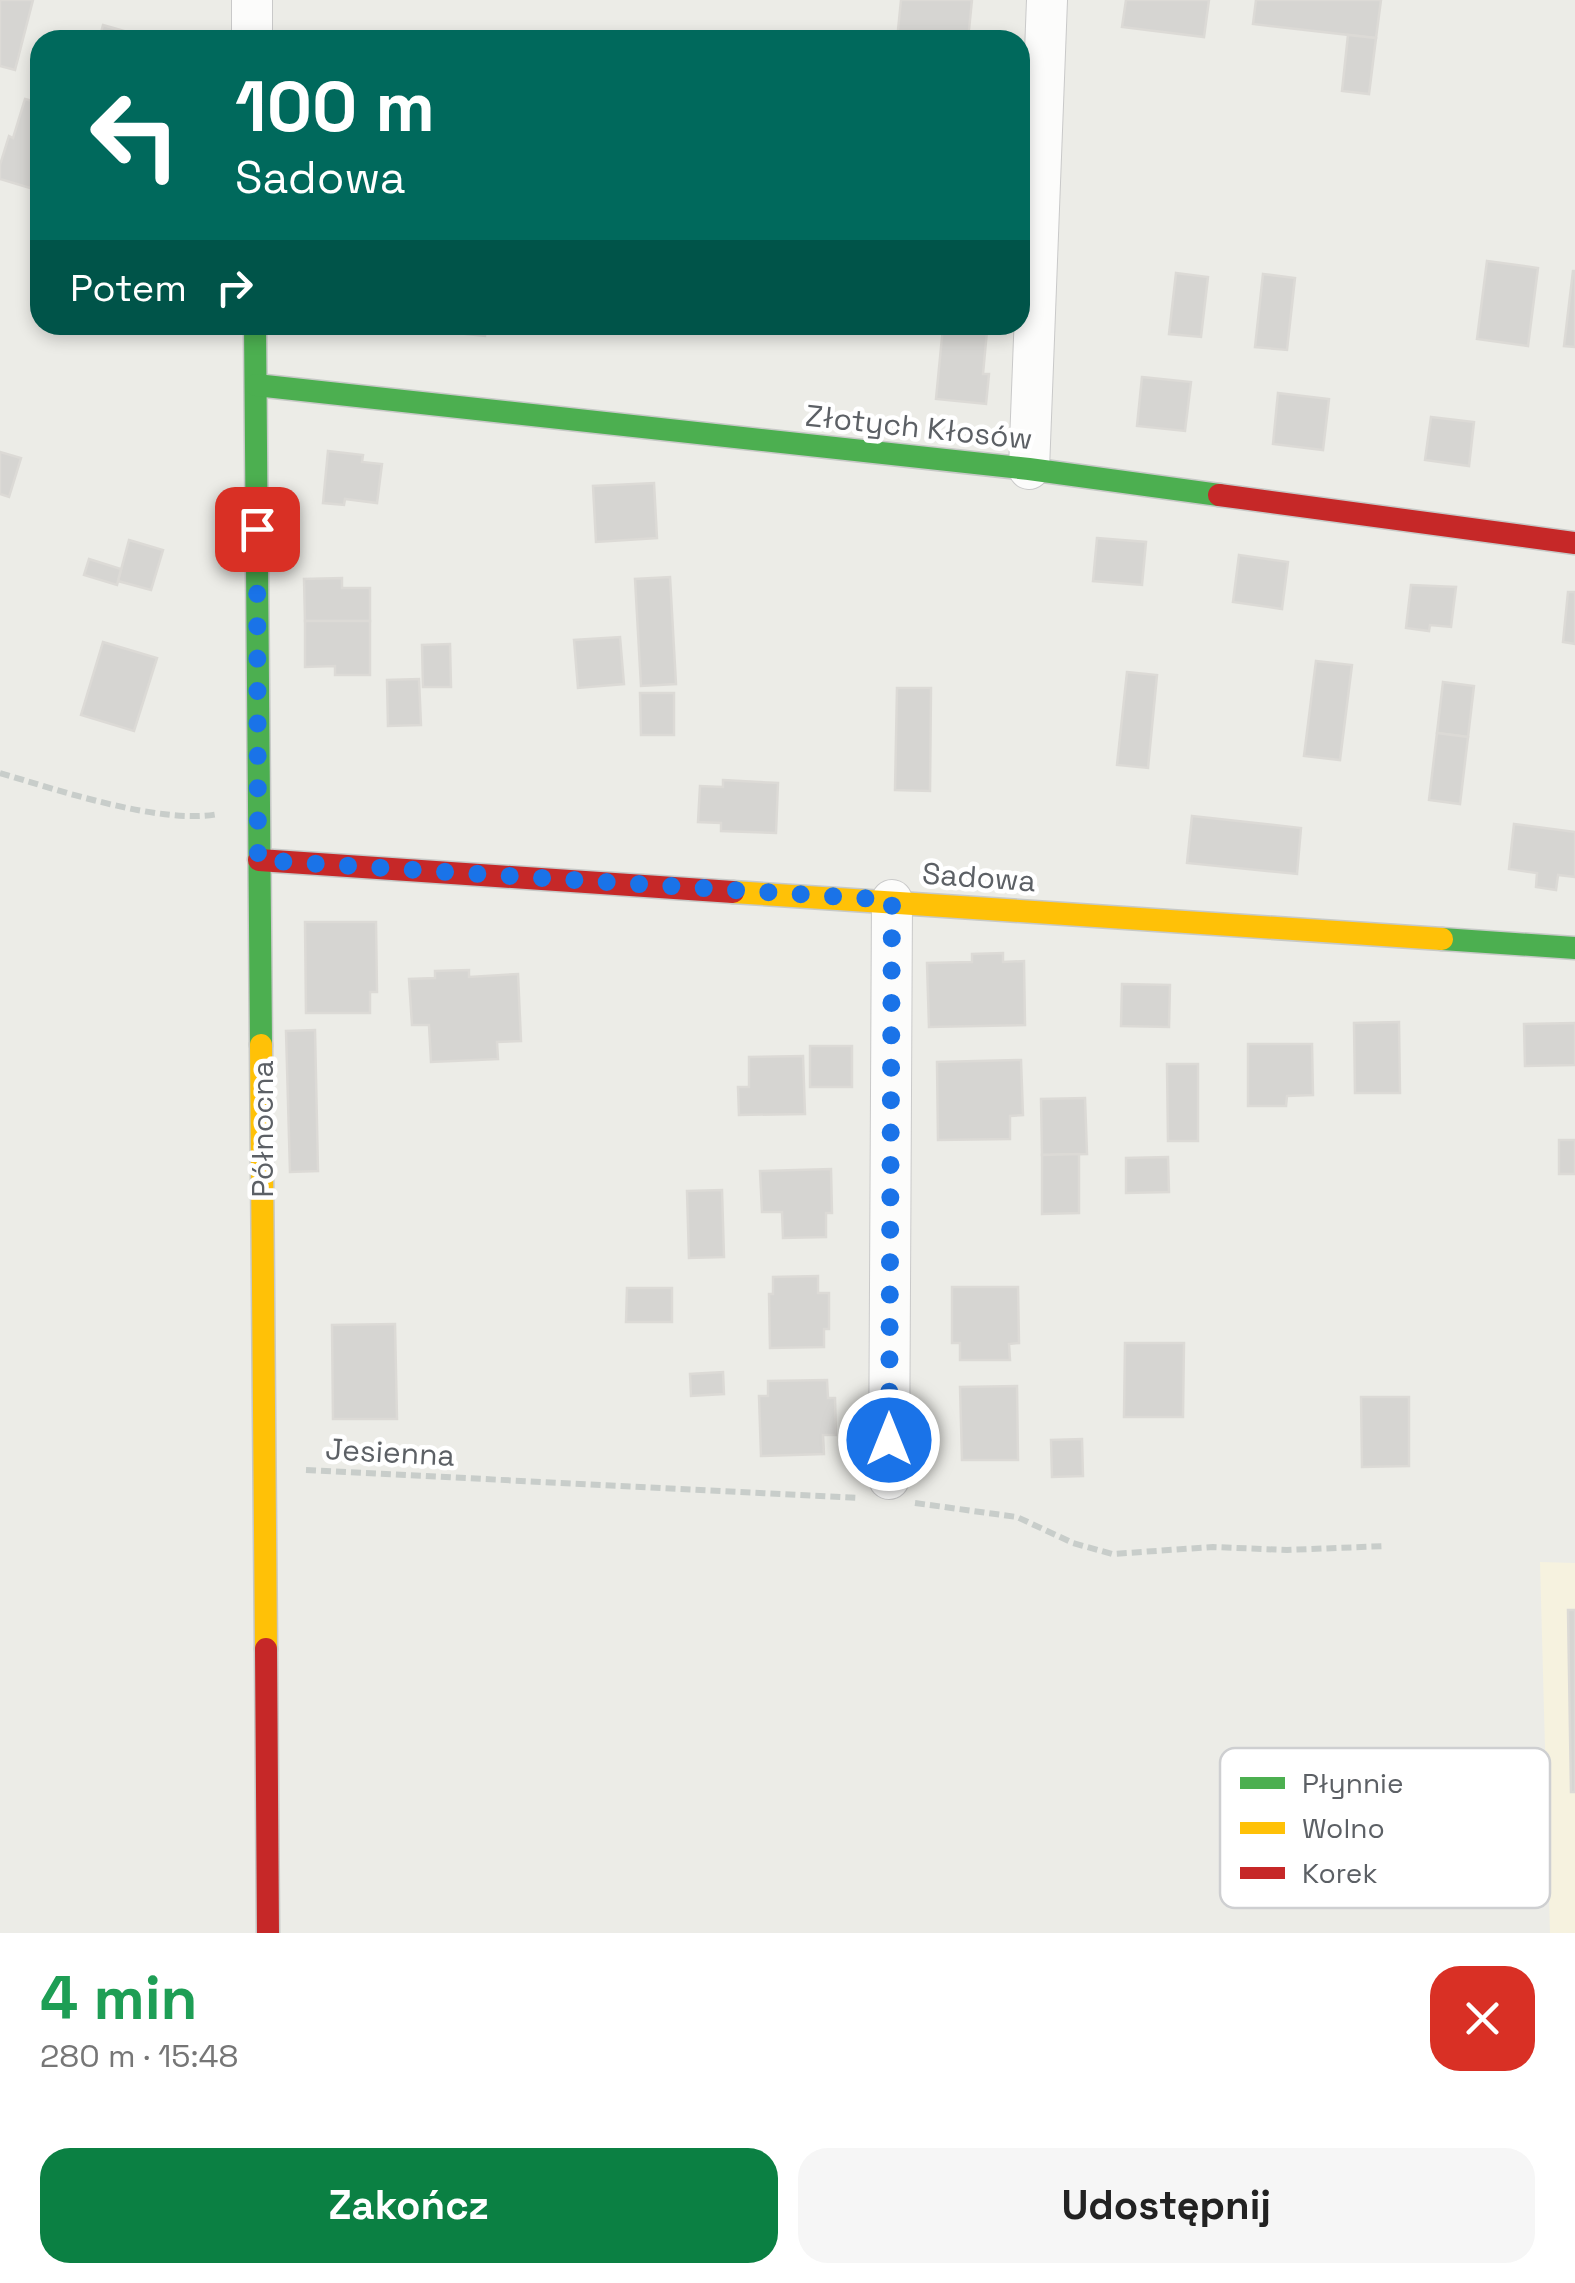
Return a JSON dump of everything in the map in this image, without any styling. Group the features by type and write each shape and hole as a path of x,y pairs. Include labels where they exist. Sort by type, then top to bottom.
{"street":[{"path":"252,0 252,30"},
{"path":"1029,470 1047,0"},
{"name":"Północna","path":"255,335 268,1933"},
{"name":"Złotych Kłosów","path":"256,385 1029,470 1575,542"},
{"name":"Sadowa","path":"258,860 1575,948"},
{"path":"889,1489 892,900"}],"path":[{"path":"0,772 136,809 200,818 258,806"},
{"name":"Jesienna","path":"265,1468 514,1480 889,1489 1016,1517 1073,1544 1112,1554 1213,1547 1287,1550 1386,1546"}],"shaded area":[{"path":"1540,1562 1575,1563 1575,1933 1550,1933 1550,1748 1545,1748"}],"building":[{"path":"0,0 33,0 15,70 0,66"},
{"path":"901,0 972,0 969,30 898,30"},
{"path":"1126,0 1209,0 1204,37 1122,27"},
{"path":"1256,0 1381,0 1376,38 1253,24"},
{"path":"1348,35 1376,38 1369,94 1342,91"},
{"path":"25,99 30,100 30,188 0,179 9,136 13,138"},
{"path":"1487,261 1538,268 1528,346 1477,339"},
{"path":"1575,271 1575,347 1564,346"},
{"path":"1176,273 1208,277 1201,337 1169,334"},
{"path":"1263,274 1295,278 1287,350 1255,347"},
{"path":"942,335 987,335 983,374 989,374 986,404 936,399"},
{"path":"1142,377 1191,382 1185,431 1137,426"},
{"path":"1278,393 1329,399 1323,450 1273,444"},
{"path":"1431,417 1474,422 1469,466 1425,460"},
{"path":"328,451 363,455 362,462 382,464 377,503 345,499 344,505 323,503"},
{"path":"0,452 21,458 9,497 0,494"},
{"path":"654,483 657,538 596,542 593,486"},
{"path":"1097,538 1146,542 1142,585 1093,581"},
{"path":"129,540 163,550 151,590 118,581"},
{"path":"1239,555 1288,562 1282,609 1233,602"},
{"path":"89,559 121,569 117,585 84,575"},
{"path":"670,577 676,684 641,686 635,579"},
{"path":"342,578 342,588 370,588 370,621 305,621 304,579"},
{"path":"1411,585 1456,587 1451,627 1430,625 1429,631 1406,628"},
{"path":"1568,592 1575,592 1575,644 1563,642"},
{"path":"305,621 370,621 370,675 335,675 335,666 305,667"},
{"path":"620,637 624,684 578,688 574,640"},
{"path":"103,642 157,658 134,731 81,715"},
{"path":"450,644 451,687 423,687 422,645"},
{"path":"1316,661 1352,665 1340,760 1304,756"},
{"path":"1127,672 1157,675 1148,768 1117,765"},
{"path":"419,679 421,725 388,726 387,680"},
{"path":"1443,682 1474,686 1468,737 1437,733"},
{"path":"897,688 931,688 930,791 895,790"},
{"path":"640,693 674,693 674,735 641,735"},
{"path":"1437,733 1468,737 1460,804 1429,800"},
{"path":"723,780 778,783 776,833 721,831 721,823 698,822 700,786 723,787"},
{"path":"1192,816 1301,828 1297,874 1187,863"},
{"path":"1514,824 1575,832 1575,877 1558,875 1556,890 1536,887 1537,873 1509,869"},
{"path":"305,922 376,922 377,992 370,992 370,1013 306,1013"},
{"path":"1003,953 1003,962 1024,961 1025,1025 929,1027 927,963 972,962 972,954"},
{"path":"469,970 469,977 518,974 521,1041 497,1042 498,1059 431,1062 429,1025 412,1025 409,979 435,978 435,971"},
{"path":"1122,984 1170,985 1169,1027 1121,1026"},
{"path":"1399,1022 1400,1093 1355,1093 1354,1023"},
{"path":"1575,1023 1575,1065 1525,1066 1524,1024"},
{"path":"315,1030 318,1171 290,1172 286,1031"},
{"path":"1248,1044 1312,1044 1313,1095 1287,1096 1286,1106 1248,1106"},
{"path":"810,1046 852,1046 852,1087 810,1087"},
{"path":"803,1056 805,1114 739,1115 738,1087 749,1087 749,1057"},
{"path":"1021,1060 1023,1115 1010,1116 1010,1139 938,1140 937,1062"},
{"path":"1167,1064 1198,1064 1198,1141 1168,1141"},
{"path":"1085,1098 1087,1154 1042,1155 1041,1099"},
{"path":"1559,1140 1575,1140 1575,1174 1559,1174"},
{"path":"1079,1154 1079,1213 1042,1214 1042,1155"},
{"path":"1168,1157 1169,1192 1126,1193 1126,1158"},
{"path":"831,1169 832,1213 826,1213 826,1237 783,1238 782,1212 762,1212 760,1171"},
{"path":"722,1190 724,1257 689,1258 687,1191"},
{"path":"818,1276 818,1293 829,1293 829,1329 824,1329 824,1347 770,1348 769,1294 773,1294 773,1277"},
{"path":"952,1287 1018,1287 1019,1343 1009,1344 1010,1360 960,1360 960,1343 952,1343"},
{"path":"627,1288 672,1288 672,1322 626,1322"},
{"path":"395,1324 397,1419 333,1419 332,1325"},
{"path":"1125,1343 1184,1343 1183,1417 1124,1417"},
{"path":"723,1372 724,1394 691,1396 690,1374"},
{"path":"827,1380 828,1398 835,1398 836,1435 823,1435 824,1454 761,1456 759,1396 768,1396 768,1381"},
{"path":"1017,1386 1018,1460 962,1460 960,1387"},
{"path":"1361,1397 1409,1397 1409,1466 1362,1467"},
{"path":"1082,1439 1083,1476 1052,1477 1051,1440"},
{"path":"1568,1610 1575,1610 1575,1792 1571,1792"}],"traffic: fast":[{"path":"255,335 261,1045"},
{"path":"256,385 1029,469 1219,495"},
{"path":"1442,939 1575,948"}],"traffic: slow":[{"path":"733,892 1442,939"},
{"path":"261,1045 266,1649"}],"traffic: jam":[{"path":"1219,495 1575,543"},
{"path":"259,860 733,892"},
{"path":"266,1649 268,1933"}],"route":[{"path":"257,529 258,860 892,900 889,1440"}]}
